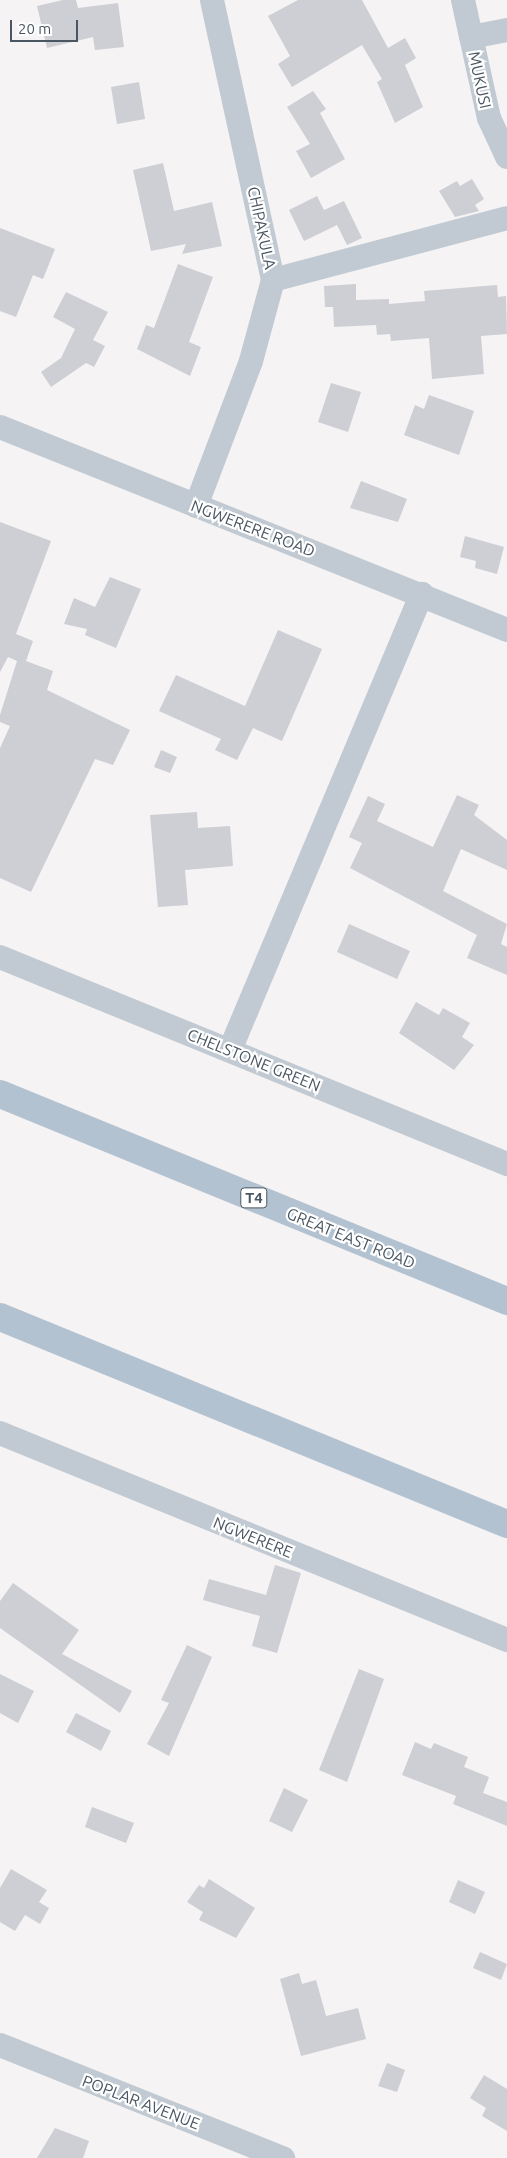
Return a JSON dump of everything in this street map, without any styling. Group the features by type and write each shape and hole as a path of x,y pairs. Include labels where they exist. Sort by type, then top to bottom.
{"main road":[{"name":"GREAT EAST ROAD","path":"0,1094 507,1302"},
{"path":"0,1317 507,1524"}],"street":[{"name":"CHIPAKULA","path":"196,506 251,361 273,280 212,0"},
{"name":"MUKUSI","path":"463,0 489,118 507,157"},
{"path":"471,37 507,30"},
{"path":"273,280 507,218"},
{"name":"NGWERERE ROAD","path":"0,427 422,594 507,630"},
{"path":"230,1050 422,594"},
{"name":"CHELSTONE GREEN","path":"0,957 507,1164"},
{"name":"NGWERERE","path":"0,1433 507,1640"},
{"name":"POPLAR AVENUE","path":"0,2046 283,2158"}],"building":[{"path":"63,0 76,0 78,8 118,3 124,47 95,50 93,37 47,48 37,6"},
{"path":"298,0 362,0 388,48 405,38 416,58 405,65 423,107 395,123 377,82 382,79 362,45 292,87 278,64 290,56 268,16"},
{"path":"139,82 145,119 117,124 111,87"},
{"path":"313,91 326,109 320,113 345,159 311,178 296,151 310,144 287,107"},
{"path":"163,163 174,211 212,202 222,246 182,254 186,244 151,251 133,170"},
{"path":"472,179 484,199 475,205 479,211 455,217 439,191 457,181 460,186"},
{"path":"317,196 324,210 344,201 362,238 347,245 337,225 304,241 289,210"},
{"path":"0,228 55,249 43,279 33,275 16,317 0,311"},
{"path":"178,264 213,277 189,342 201,347 190,376 137,349 146,325 154,328"},
{"path":"356,284 356,300 389,299 389,304 425,301 424,291 497,285 498,297 506,296 507,334 481,336 484,374 432,379 429,338 391,341 390,334 377,335 376,325 334,327 333,307 325,307 324,286"},
{"path":"66,292 108,312 93,340 105,346 94,367 86,363 51,387 41,372 61,358 75,329 53,317"},
{"path":"331,383 361,392 348,432 318,422"},
{"path":"429,395 474,411 459,455 404,435 415,405 424,409"},
{"path":"361,481 407,499 398,522 350,508"},
{"path":"0,522 51,541 16,634 33,641 26,661 53,671 47,690 130,730 113,765 95,759 31,892 0,878 0,748 10,726 0,722 0,715 17,661 8,657 0,672"},
{"path":"465,536 504,547 497,574 475,568 476,561 460,557"},
{"path":"110,577 141,589 116,648 85,635 87,629 64,624 74,598 95,607"},
{"path":"278,630 322,649 282,741 253,728 237,760 215,750 221,739 159,711 176,675 245,706"},
{"path":"161,750 177,757 170,773 154,767"},
{"path":"457,795 479,805 474,815 507,840 507,870 461,849 443,891 507,924 501,944 507,947 507,975 467,958 477,935 350,868 362,843 349,837 368,796 385,804 377,821 433,847"},
{"path":"197,812 198,828 230,826 233,866 185,870 188,905 158,907 150,815"},
{"path":"349,924 410,951 397,979 337,952"},
{"path":"416,1002 439,1015 443,1008 470,1023 462,1037 474,1045 454,1070 399,1033"},
{"path":"275,1565 301,1573 277,1653 252,1646 260,1616 203,1600 209,1579 266,1595"},
{"path":"13,1583 79,1630 62,1654 132,1691 120,1713 0,1628 0,1601"},
{"path":"187,1645 212,1657 169,1756 147,1744 169,1703 161,1700"},
{"path":"359,1669 384,1679 347,1782 319,1770"},
{"path":"0,1674 34,1691 18,1723 0,1713"},
{"path":"76,1713 111,1731 101,1751 66,1732"},
{"path":"415,1742 431,1749 434,1743 468,1757 464,1767 489,1777 483,1793 507,1802 507,1826 453,1804 456,1796 402,1775"},
{"path":"284,1788 308,1800 292,1832 269,1821"},
{"path":"92,1807 134,1823 126,1843 85,1827"},
{"path":"11,1869 47,1890 39,1902 49,1908 40,1924 25,1915 15,1931 0,1922 0,1888"},
{"path":"209,1879 255,1908 236,1938 199,1920 203,1912 187,1902 199,1885 204,1888"},
{"path":"458,1880 485,1892 475,1914 449,1902"},
{"path":"480,1952 507,1964 501,1980 473,1968"},
{"path":"299,1973 302,1984 316,1980 326,2016 358,2008 366,2039 301,2056 280,1979"},
{"path":"387,2063 405,2070 397,2092 378,2086"},
{"path":"484,2075 507,2089 507,2131 482,2116 486,2108 470,2098"},
{"path":"55,2128 89,2141 83,2158 37,2158"}]}
